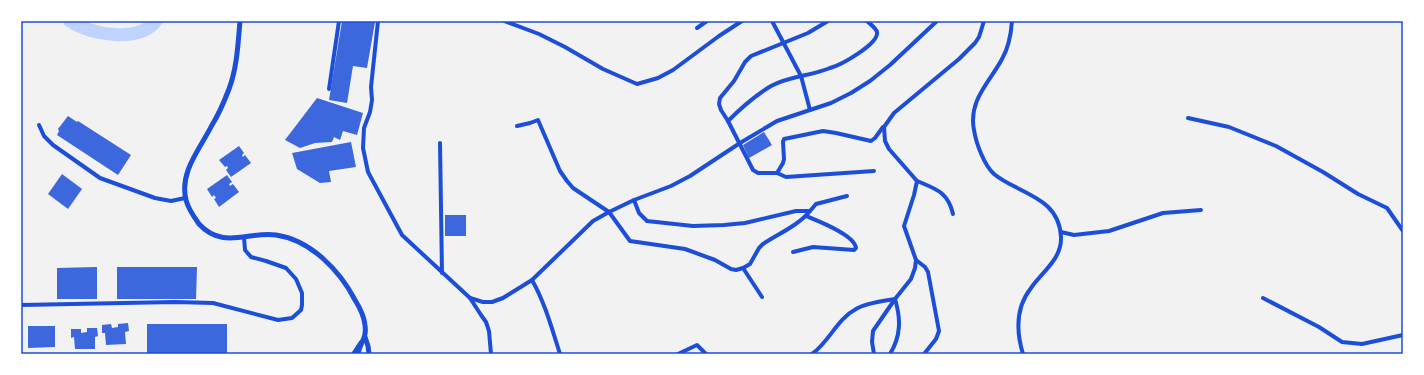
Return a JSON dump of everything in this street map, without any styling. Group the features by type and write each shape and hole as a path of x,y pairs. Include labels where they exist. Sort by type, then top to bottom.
{"street":[{"path":"240,21 238,46 231,82 212,126 190,166 185,180 185,198 197,221 209,232 220,237 276,235 297,242 313,251 339,274 351,293 364,317 365,337 369,354"},
{"path":"329,89 339,21"},
{"path":"378,21 372,100 370,112 364,128 363,141 368,172 402,235 470,298 486,322 489,331 491,354"},
{"path":"504,21 539,34 603,69 637,84 658,78 673,70 742,21"},
{"path":"697,28 707,21"},
{"path":"772,21 801,76 810,110"},
{"path":"828,21 808,34 751,56 745,62 734,81 720,98 719,104 740,143 751,168 758,173 777,173 786,177 874,171"},
{"path":"728,121 771,86 784,80 830,68 861,51 876,38 877,30 867,21"},
{"path":"470,298 483,302 492,302 503,298 532,280 593,221 634,200 671,186 690,176 777,121 831,103 870,81 890,65 937,21"},
{"path":"777,173 784,161 784,139 823,131 871,141 900,108 972,47 979,37 984,21"},
{"path":"1012,21 1011,35 1002,60 986,83 976,103 973,130 981,154 993,173 1047,205 1054,215 1061,232 1060,246 1054,260 1031,287 1025,296 1020,310 1017,323 1023,354"},
{"path":"1188,118 1229,127 1276,146 1323,172 1358,194 1387,208 1403,231"},
{"path":"517,126 538,120 560,172 573,188 609,212 627,238 632,242 679,248 715,260 733,270 743,268 750,264 763,244 806,216 816,204 847,196"},
{"path":"39,125 44,136 53,145 100,178 155,198 171,201 185,198"},
{"path":"884,127 885,141 888,149 917,181 934,188 943,194 950,203 952,214"},
{"path":"440,143 442,273"},
{"path":"874,354 872,342 874,331 895,299 911,279 915,268 916,260 904,224 917,181"},
{"path":"634,200 639,213 644,220 649,222 674,224 711,226 733,224 796,212 810,211"},
{"path":"1061,232 1074,235 1109,231 1163,213 1201,210"},
{"path":"793,252 813,247 840,250 854,250 856,248 853,241 832,228 806,216"},
{"path":"21,305 175,302 213,303 278,320 292,318 301,310 302,305 302,293 296,279 286,268 266,261 254,259 248,255 245,250 244,237"},
{"path":"916,260 925,267 928,272 939,327 937,337 924,354"},
{"path":"743,268 762,298"},
{"path":"532,280 547,313 560,354"},
{"path":"1263,298 1319,327 1342,342 1362,344 1403,335"},
{"path":"812,354 821,346 846,316 854,310 861,306 895,299"},
{"path":"890,354 897,340 899,329 900,316 895,299"},
{"path":"353,354 357,346 365,337"},
{"path":"358,354 365,337"},
{"path":"678,354 697,345 706,354"}],"building":[{"path":"342,21 375,22 367,68 353,66 347,103 329,100"},
{"path":"317,98 363,113 357,135 343,131 340,140 334,137 332,142 315,143 300,148 285,140"},
{"path":"68,116 131,155 118,175 57,135 59,131 58,129"},
{"path":"764,132 772,145 749,158 743,145"},
{"path":"351,142 356,167 329,171 331,182 320,183 297,169 292,153"},
{"path":"239,146 244,153 242,155 243,157 245,155 251,163 231,177 226,170 228,168 227,166 225,167 219,160"},
{"path":"62,174 82,189 68,209 48,194"},
{"path":"227,175 232,182 229,184 230,186 233,184 239,192 219,207 214,199 216,198 214,195 212,197 207,189"},
{"path":"445,215 466,215 466,236 445,236"},
{"path":"97,267 97,299 57,299 57,268"},
{"path":"117,267 197,267 196,299 117,299"},
{"path":"128,323 129,331 125,332 126,344 106,345 105,333 102,333 102,325 111,324 112,328 118,327 118,324"},
{"path":"147,324 227,324 227,354 147,354"},
{"path":"28,326 55,326 55,347 28,348"},
{"path":"87,328 97,328 98,336 95,337 95,349 75,349 74,337 71,338 71,329 81,329 81,333 87,332"}],"waterway":[{"path":"70,21 89,30 114,34 138,32 148,28 156,21"}]}
